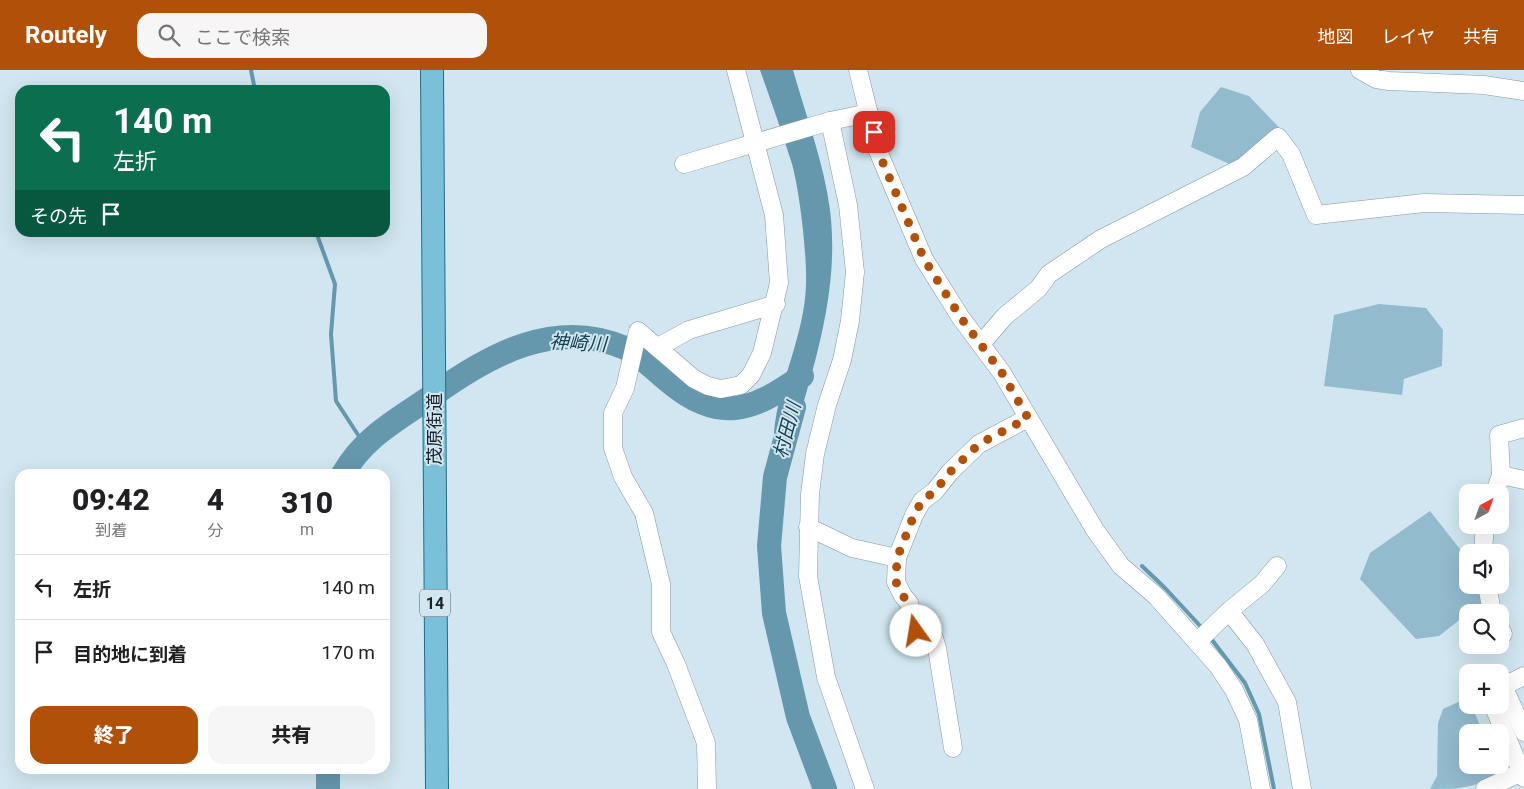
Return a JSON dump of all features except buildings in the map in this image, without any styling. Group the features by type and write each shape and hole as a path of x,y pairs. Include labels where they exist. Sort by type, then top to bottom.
{"main road":[{"name":"茂原街道","path":"432,70 437,789"}],"street":[{"path":"707,789 706,743 676,664 661,632 661,584 644,514 623,477 613,448 613,413 625,388 638,331 694,379 708,386 721,388 741,385 747,380 757,365 776,304 779,283 774,214 736,70"},
{"path":"858,70 878,151 924,259 961,318 1002,373 1094,530 1121,566 1156,596 1197,642 1218,666 1234,690 1248,720 1261,789"},
{"path":"1360,70 1376,79 1389,81 1484,85 1524,91"},
{"path":"684,164 830,121 869,113"},
{"path":"830,121 848,205 855,272 850,321 842,360 827,405 815,454 808,527 808,576 826,677 865,789"},
{"path":"981,344 1005,316 1038,289 1049,274 1101,239 1243,167 1278,137 1291,154 1316,215 1424,203 1524,205"},
{"path":"658,347 689,330 776,304"},
{"path":"953,748 937,648 934,638 916,631 909,603 896,582 897,558 914,515 922,501 935,491 950,472 979,444 1028,418"},
{"path":"1497,484 1501,475 1499,435 1524,428"},
{"path":"1501,475 1524,480"},
{"path":"808,527 852,548 897,558"},
{"path":"1197,642 1229,611 1262,584 1277,566"},
{"path":"1229,611 1255,644 1287,702 1302,789"},
{"path":"1509,684 1524,676"},
{"path":"1509,701 1524,732"},
{"path":"1485,789 1523,774 1497,714"}],"shaded area":[{"path":"1221,87 1249,96 1287,136 1243,170 1191,147 1200,112"},
{"path":"1379,304 1426,308 1443,330 1442,366 1404,379 1402,395 1324,386 1334,315"},
{"path":"1430,511 1459,548 1459,594 1481,594 1481,603 1459,604 1459,620 1439,636 1416,639 1360,579 1370,553"},
{"path":"1459,702 1459,714 1475,714 1479,724 1459,724 1459,774 1494,774 1485,781 1459,788 1430,789 1437,776 1438,723 1443,709"}],"water":[{"path":"760,70 793,70 819,157 830,210 832,240 828,299 809,385 792,442 774,433 776,414 805,303 806,271 804,240 798,191 792,164"}],"waterway":[{"path":"251,70 254,85"},
{"path":"318,237 335,284 331,334 336,401 364,444"},
{"name":"神崎川","path":"346,469 362,448 385,428 457,379 479,365 502,354 525,345 549,339 574,337 599,340 625,348 642,358 686,394 703,403 719,408 751,405 767,398 802,376"},
{"name":"村田川","path":"794,407 775,477 769,546 774,613 798,717 825,789"},
{"path":"1142,566 1203,629"},
{"path":"1209,636 1245,683 1259,714 1274,789"},
{"name":"神崎川","path":"328,774 328,789"}],"route":[{"path":"874,132 878,151 924,259 961,318 1002,373 1028,418 979,444 950,472 935,491 922,501 914,515 897,558 896,582 909,603 916,631"}]}
